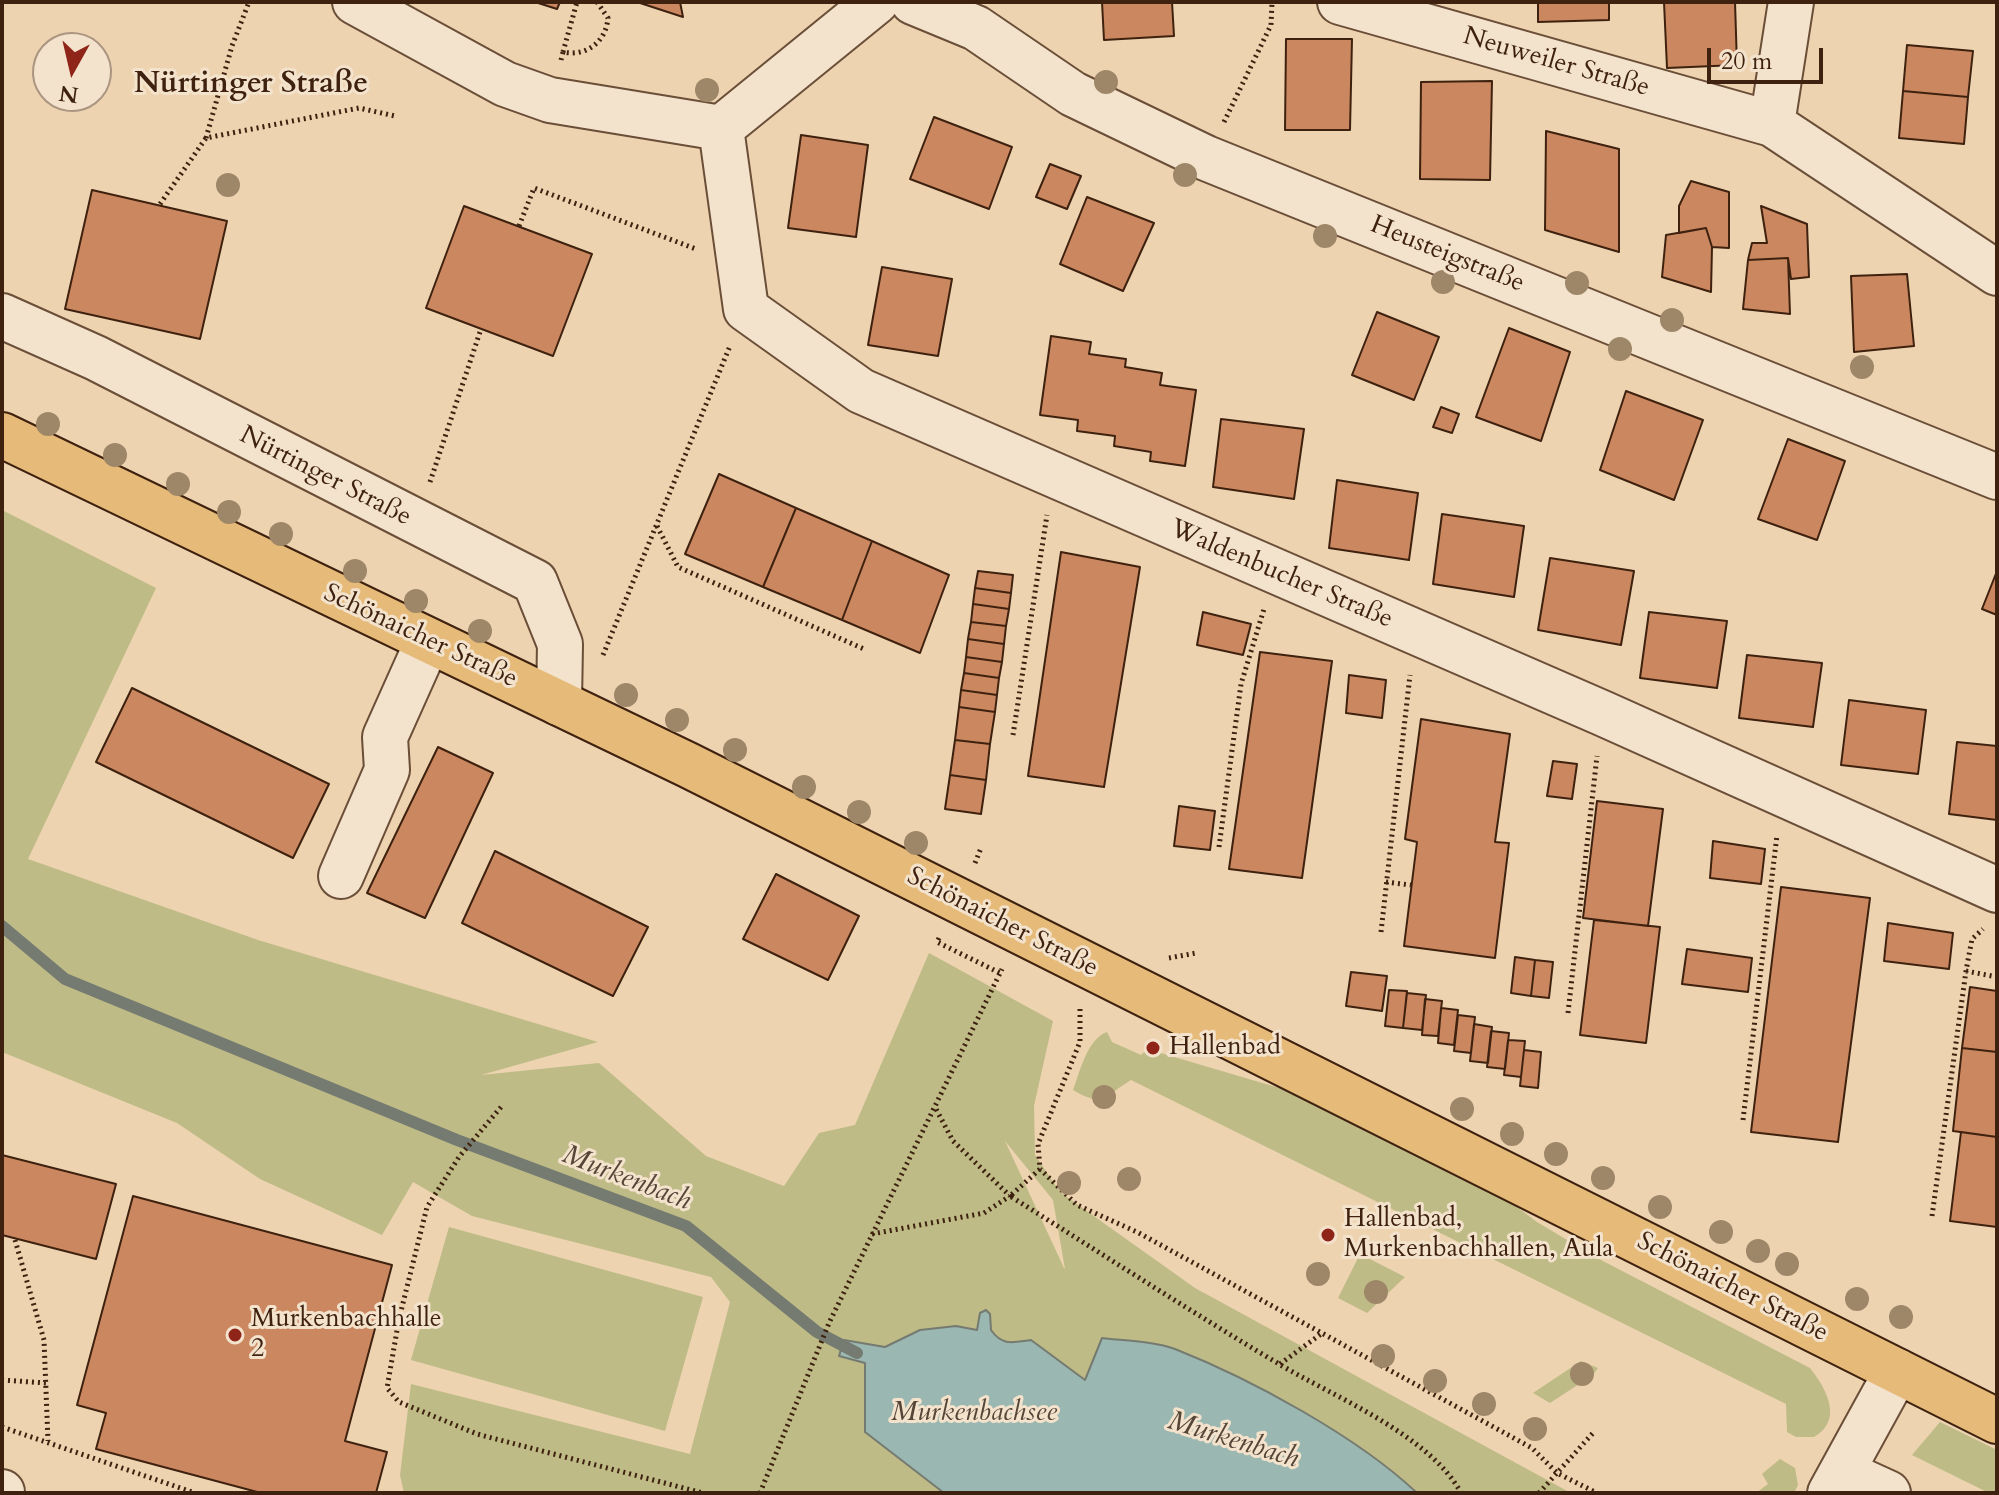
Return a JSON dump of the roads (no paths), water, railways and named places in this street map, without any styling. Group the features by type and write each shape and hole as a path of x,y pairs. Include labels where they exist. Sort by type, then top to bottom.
{"main road":[{"name":"Schönaicher Straße","path":"2,435 559,703 1528,1184 1997,1421"}],"street":[{"path":"355,2 505,84 550,100 721,128 876,2"},
{"name":"Heusteigstraße","path":"913,2 976,28 1073,94 1206,158 1997,477"},
{"name":"Neuweiler Straße","path":"1340,2 1772,124 1997,273"},
{"path":"1772,124 1791,2"},
{"name":"Waldenbucher Straße","path":"721,128 746,309 861,391 1602,713 1782,795 1992,908"},
{"name":"Nürtinger Straße","path":"2,316 96,358 416,524 535,582 560,644 559,703"},
{"path":"341,876 387,770 385,737 428,641"},
{"path":"1888,1493 1836,1483 1897,1371"}],"water":[{"name":"Murkenbachsee","path":"986,1310 990,1314 991,1330 1000,1339 1009,1342 1031,1340 1085,1380 1102,1338 1175,1349 1237,1376 1302,1411 1365,1451 1417,1493 944,1493 865,1432 865,1363 839,1356 844,1340 885,1347 920,1330 956,1326 977,1330 980,1313"}],"waterway":[{"name":"Murkenbach","path":"2,926 65,979 457,1140 686,1226 817,1332 857,1353"}],"place":[{"name":"Hallenbad","path":"1153,1048"},
{"name":"Hallenbad, Murkenbachhallen, Aula","path":"1328,1235"},
{"name":"Murkenbachhalle 2","path":"235,1335"}],"district":[{"name":"Nürtinger Straße","path":"251,85"}]}
